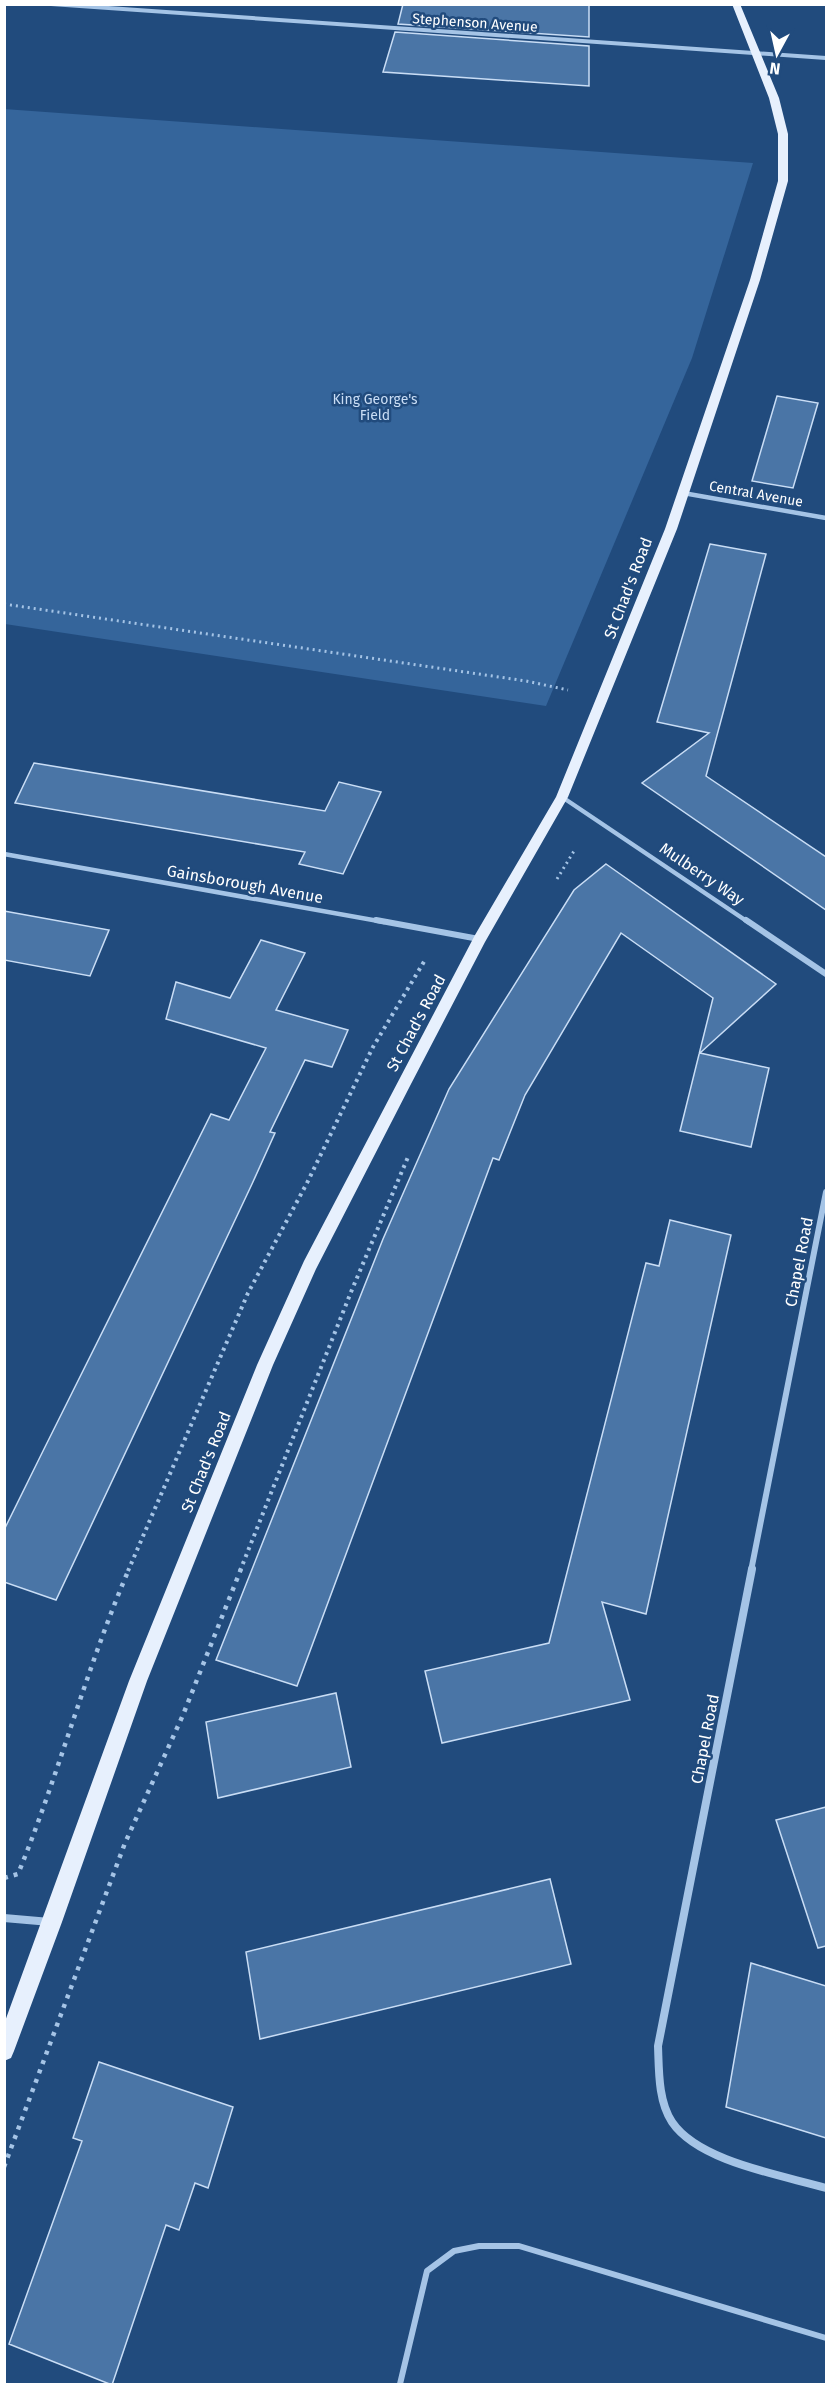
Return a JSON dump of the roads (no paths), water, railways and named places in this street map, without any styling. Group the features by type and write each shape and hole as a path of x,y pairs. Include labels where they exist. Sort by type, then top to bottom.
{"main road":[{"name":"St Chad's Road","path":"4,2051 53,1922 138,1681 265,1365 309,1266 480,939 562,797 671,528 758,269 783,181 783,134 774,99 736,4"}],"street":[{"name":"Stephenson Avenue","path":"51,4 826,58"},
{"name":"Central Avenue","path":"682,493 826,518"},
{"name":"Mulberry Way","path":"562,797 826,974"},
{"name":"Gainsborough Avenue","path":"4,854 480,939"},
{"name":"Chapel Road","path":"826,1192 658,2046 659,2084 673,2124 705,2151 826,2188"},
{"path":"4,1918 53,1922"}],"lane":[{"path":"400,2385 427,2271 454,2251 479,2246 519,2246 826,2337"}],"park label":[{"name":"King George's Field","path":"375,408"}]}
